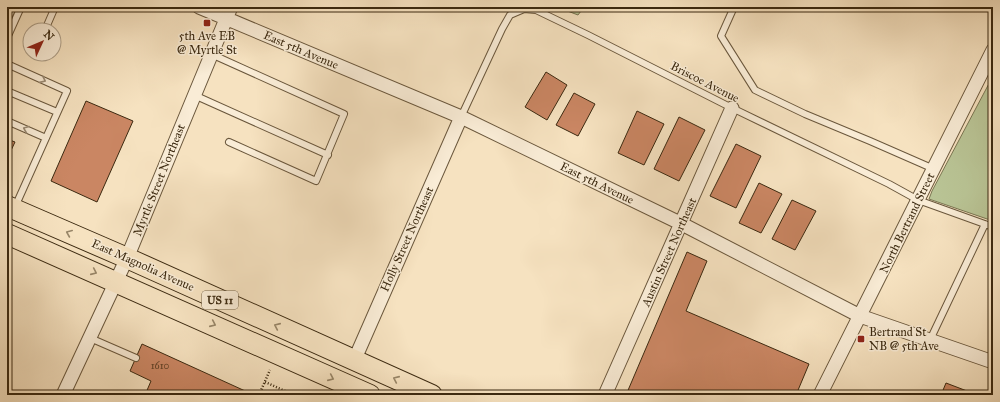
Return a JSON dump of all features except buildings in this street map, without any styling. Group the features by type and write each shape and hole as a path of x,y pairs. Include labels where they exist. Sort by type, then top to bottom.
{"main road":[{"name":"East Magnolia Avenue","path":"11,208 127,258 432,395"},
{"path":"7,234 370,395"}],"street":[{"name":"East 5th Avenue","path":"199,7 228,13 460,117 682,224 860,316 993,362"},
{"name":"Myrtle Street Northeast","path":"63,395 127,258 228,13"},
{"name":"North Bertrand Street","path":"820,395 993,50"},
{"name":"Austin Street Northeast","path":"605,395 682,224 732,108"},
{"name":"Holly Street Northeast","path":"354,361 460,117"}],"lane":[{"path":"7,20 13,7"},
{"path":"7,38 21,7"},
{"path":"48,22 55,7"},
{"path":"731,8 721,36 755,90 805,114 870,140 934,169"},
{"name":"Briscoe Avenue","path":"460,117 510,15 524,9 536,10 732,108 882,180 918,200 993,227"},
{"path":"211,54 344,114 316,181 229,142"},
{"path":"7,64 67,91 46,138 11,208"},
{"path":"7,90 57,112"},
{"path":"194,95 328,155"},
{"path":"7,121 46,138"},
{"path":"930,340 985,224"},
{"path":"90,338 136,358"}],"path":[{"path":"259,395 270,370"},
{"path":"265,382 294,395"}],"green space":[{"path":"557,7 584,7 578,15"},
{"path":"993,76 993,221 929,199"}],"place":[{"name":"5th Ave EB @ Myrtle St","path":"207,23"},
{"name":"Bertrand St NB @ 5th Ave","path":"861,339"}]}
